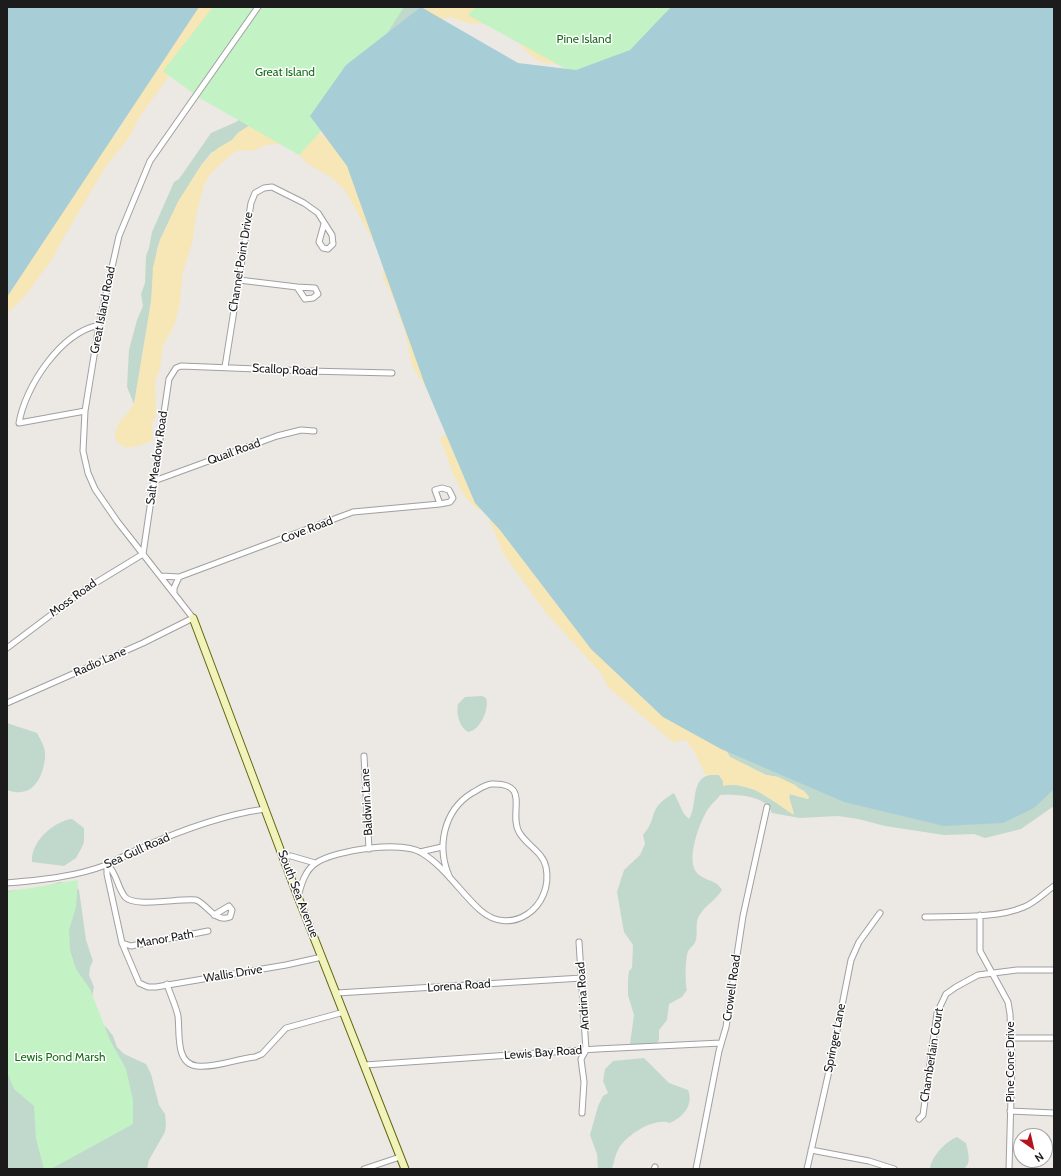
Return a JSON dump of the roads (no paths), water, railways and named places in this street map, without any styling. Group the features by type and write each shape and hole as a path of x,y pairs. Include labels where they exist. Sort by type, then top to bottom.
{"street":[{"name":"Great Island Road","path":"193,618 110,511 91,481 83,451 85,411 99,325 119,236 150,162 258,7"},
{"name":"Channel Point Drive","path":"225,367 248,212 253,197 259,190 267,186 282,191 314,210 324,224"},
{"path":"239,280 297,287"},
{"path":"85,411 19,423 22,407 45,365 83,330 99,325"},
{"name":"Scallop Road","path":"179,366 392,373"},
{"name":"Salt Meadow Road","path":"144,554 169,379 174,370 179,366"},
{"name":"Quail Road","path":"154,481 277,436 301,430 314,431"},
{"name":"Cove Road","path":"161,576 179,577 353,512 440,504"},
{"name":"Moss Road","path":"7,648 94,582 144,554"},
{"path":"174,593 174,588 179,577"},
{"name":"Radio Lane","path":"7,703 143,643 193,618"},
{"name":"South Sea Avenue","path":"193,618 282,856 405,1169"},
{"name":"Baldwin Lane","path":"364,756 369,849"},
{"path":"298,897 303,880 315,863 334,856 369,849 408,848 420,852 450,878 481,912 499,919 515,919 529,912 544,896 547,882 544,861 518,832 516,824 516,794 505,785 487,785 465,798 458,805 447,824 442,846 444,866 450,878"},
{"name":"Crowell Road","path":"696,1169 721,1043 726,1027 743,916 767,807"},
{"name":"Sea Gull Road","path":"7,883 62,876 107,864 190,828 232,816 265,809"},
{"path":"420,852 442,846"},
{"path":"282,856 291,856 315,863"},
{"path":"107,864 112,869 120,888 128,899 139,902 196,900 201,902 214,915"},
{"path":"107,864 107,874 122,943"},
{"path":"925,917 980,915 1012,911 1023,908 1054,886"},
{"name":"Springer Lane","path":"807,1169 851,960 859,942 880,913"},
{"name":"Pine Cone Drive","path":"980,915 980,951 1008,1002 1012,1038 1009,1169"},
{"name":"Manor Path","path":"122,943 131,946 208,931"},
{"name":"Andrina Road","path":"579,942 586,1050 581,1059 584,1082 582,1112"},
{"name":"Wallis Drive","path":"122,943 139,983 143,986 156,987 286,965 322,957"},
{"name":"Chamberlain Court","path":"919,1119 923,1115 935,1024 941,1002 950,990 978,975 1016,970 1054,970"},
{"name":"Lorena Road","path":"337,993 582,978"},
{"path":"167,984 178,1015 180,1046 186,1060 193,1066 207,1066 262,1054 286,1028 344,1012"},
{"path":"1012,1038 1054,1038"},
{"name":"Lewis Bay Road","path":"365,1065 586,1050 721,1043"},
{"path":"1010,1111 1054,1113"},
{"path":"811,1150 869,1162 894,1169"},
{"path":"364,1169 400,1157"}],"water":[{"path":"7,7 199,7 7,297"},
{"path":"421,7 518,63 576,70 630,50 671,7 1054,7 1054,789 1034,808 1003,823 944,826 844,802 721,749 663,717 591,649 500,530 475,503 425,385 347,166 310,116 346,65"}],"park label":[{"name":"Pine Island","path":"584,39"},
{"name":"Great Island","path":"285,72"},
{"name":"Lewis Pond Marsh","path":"60,1057"}]}
